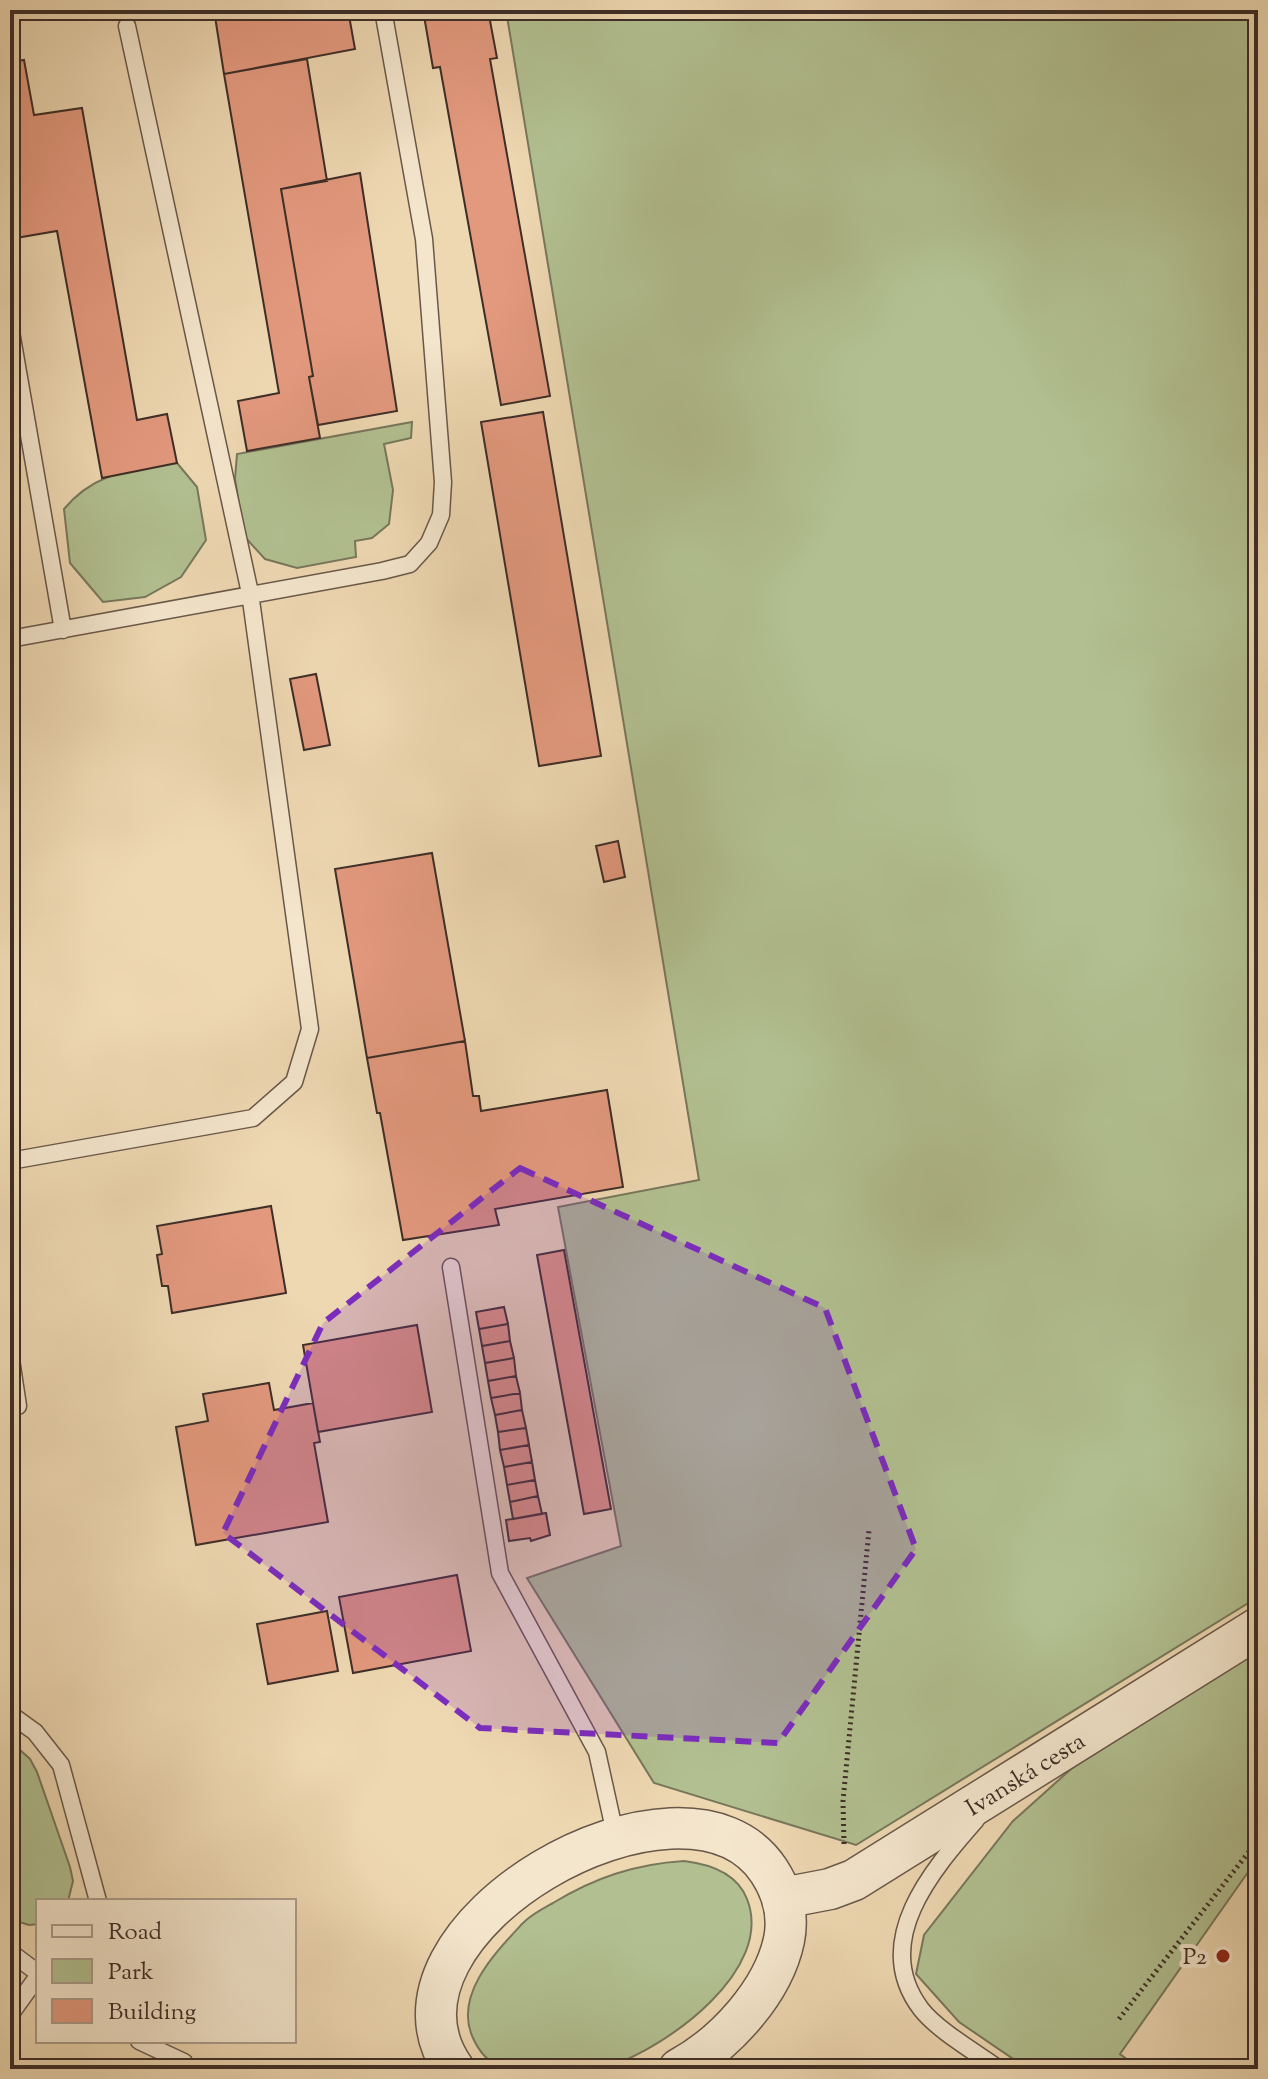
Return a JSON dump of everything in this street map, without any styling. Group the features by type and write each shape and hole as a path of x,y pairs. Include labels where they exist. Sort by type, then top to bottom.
{"street":[{"name":"Ivanská cesta","path":"783,1898 830,1889 854,1880 1258,1628"},
{"path":"454,2069 440,2043 434,2015 437,1995 462,1945 485,1917 520,1884 574,1852 616,1838 664,1830 711,1832 732,1840 764,1863 783,1898 785,1936 773,1972 756,1998 733,2026 679,2069"}],"lane":[{"path":"10,639 410,564 429,543 441,515 443,482 424,239 383,10"},
{"path":"10,1161 253,1118 294,1082 310,1029 250,593 127,26"},
{"path":"10,326 63,630"},
{"path":"451,1267 500,1573 597,1752 616,1838"},
{"path":"10,1353 18,1406"},
{"path":"10,1714 35,1732 61,1765 97,1899"},
{"path":"999,2069 922,2011 910,1991 903,1969 903,1944 906,1918 941,1859 1009,1783"},
{"path":"10,1952 36,1973"},
{"path":"10,2015 36,1978"},
{"path":"143,2043 189,2066"},
{"path":"166,2043 189,2066"}],"path":[{"path":"854,1880 844,1854 843,1801 869,1530"},
{"path":"1119,2019 1258,1840"}],"highlighted area":[{"path":"520,1168 825,1308 916,1549 778,1743 480,1728 223,1533 323,1323"}],"green space":[{"path":"506,10 1258,10 1258,1597 856,1845 654,1783 527,1578 621,1546 558,1207 699,1180"},
{"path":"412,422 411,438 384,444 393,490 389,524 372,538 355,541 356,557 297,568 265,559 244,536 235,479 237,454"},
{"path":"177,463 197,487 206,540 181,577 145,597 103,602 70,563 64,509 76,496 102,480 129,471"},
{"path":"1258,1650 1258,1858 1120,2054 1140,2069 1028,2069 959,2022 916,1974 924,1935 1013,1821 1071,1769"},
{"path":"10,1741 30,1759 37,1772 73,1881 68,1899 36,1899 36,1924 10,1919"},
{"path":"684,1861 721,1871 736,1883 747,1899 751,1926 745,1952 731,1978 710,2002 686,2024 659,2042 602,2068 511,2068 502,2067 486,2058 473,2038 468,2022 473,1990 490,1961 523,1923 568,1894 600,1880 649,1865"}],"building":[{"path":"214,10 348,10 355,49 224,74"},
{"path":"423,10 488,10 497,58 490,59 550,396 501,405 440,67 433,68"},
{"path":"307,59 327,181 281,189 313,376 309,377 320,438 247,451 238,401 279,393 224,74"},
{"path":"24,60 34,115 82,108 137,420 167,414 177,463 102,478 57,231 10,239 10,62"},
{"path":"360,173 397,411 318,425 309,377 313,376 281,189"},
{"path":"543,412 601,756 539,766 481,422"},
{"path":"316,674 330,745 304,750 290,679"},
{"path":"618,841 625,877 604,882 596,846"},
{"path":"432,853 465,1041 367,1058 335,869"},
{"path":"465,1041 473,1096 479,1096 481,1111 607,1090 623,1187 495,1209 499,1225 403,1240 367,1058"},
{"path":"271,1206 286,1293 172,1313 168,1286 162,1286 157,1255 162,1254 157,1226"},
{"path":"564,1250 611,1509 584,1514 537,1255"},
{"path":"504,1307 508,1324 479,1329 476,1312"},
{"path":"508,1324 510,1341 482,1346 479,1329"},
{"path":"417,1325 432,1412 318,1432 303,1345"},
{"path":"510,1341 514,1358 485,1363 482,1346"},
{"path":"514,1358 516,1376 488,1381 485,1363"},
{"path":"516,1376 520,1393 491,1398 488,1381"},
{"path":"269,1383 274,1410 313,1403 320,1442 314,1443 328,1522 196,1545 176,1427 208,1421 203,1394"},
{"path":"520,1393 522,1410 495,1415 491,1398"},
{"path":"522,1410 526,1428 498,1432 495,1415"},
{"path":"526,1428 529,1445 500,1450 498,1432"},
{"path":"529,1445 532,1462 504,1467 500,1450"},
{"path":"532,1462 535,1480 507,1485 504,1467"},
{"path":"535,1480 538,1496 510,1502 507,1485"},
{"path":"538,1496 542,1514 513,1519 510,1502"},
{"path":"546,1513 550,1535 531,1541 530,1538 509,1541 506,1520"},
{"path":"457,1575 471,1651 353,1673 339,1597"},
{"path":"327,1611 338,1671 268,1684 257,1624"}],"place":[{"name":"P2","path":"1223,1956"}]}
